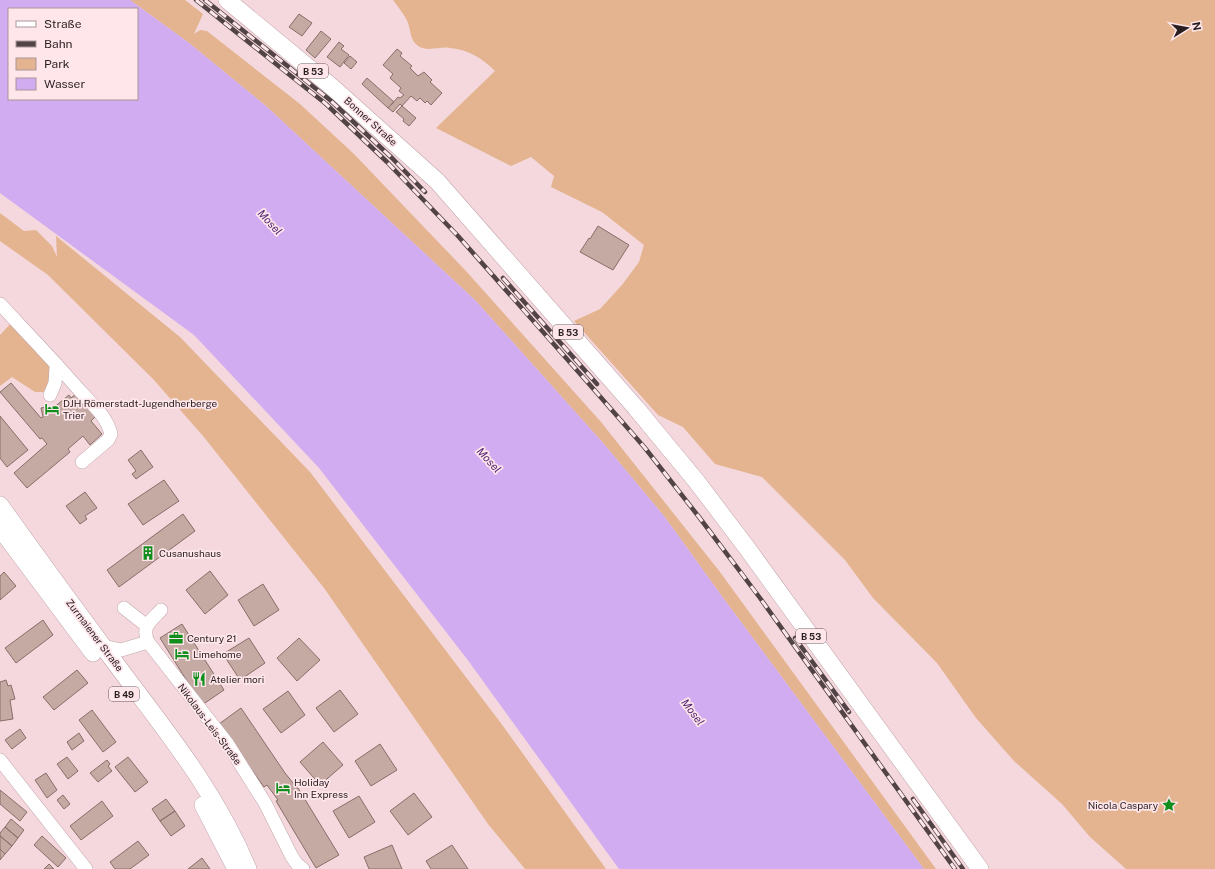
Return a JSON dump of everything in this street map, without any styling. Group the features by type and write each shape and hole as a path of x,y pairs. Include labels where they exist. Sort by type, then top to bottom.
{"main road":[{"name":"Bonner Straße","path":"227,0 332,87 420,164 502,254 575,340 636,408 697,482 747,548 980,869"},
{"name":"Zurmaiener Straße","path":"0,505 204,784 230,830 248,869"},
{"name":"Zurmaiener Straße","path":"0,528 83,640 176,761 211,819 236,869"}],"street":[{"path":"0,304 57,365 110,426 111,434 108,440 82,462"},
{"path":"50,395 55,383 57,365"},
{"path":"124,608 147,626"},
{"path":"103,646 121,650 148,642 145,636 147,626 161,610"},
{"name":"Nikolaus-Leis-Straße","path":"148,642 227,743 265,803 292,857 303,869"},
{"path":"0,760 86,869"}],"green space":[{"path":"130,0 185,0 203,14 194,34 200,30 207,31 300,104 354,154 466,271 601,422 720,572 936,869 924,869 664,516 604,444 475,300 266,106 189,43"},
{"path":"393,0 1215,0 1215,869 1126,869 1090,837 1062,804 1014,761 976,718 937,663 873,598 845,560 762,477 715,464 683,427 658,415 574,321 600,309 622,285 639,262 644,245 602,212 551,187 554,176 531,157 511,166 436,128 495,71 480,59 457,49 425,49 417,45 412,38 407,20"},
{"path":"0,213 24,231 36,230 52,246 57,257 56,236 180,337 310,472 500,722 606,869 525,869 488,824 324,588 203,436 154,380 48,275 0,241"},
{"path":"12,322 50,362 50,386 43,392 35,392 12,377 0,386 0,335"}],"water":[{"name":"Mosel","path":"0,0 130,0 189,43 266,106 475,300 604,444 664,516 924,869 619,869 467,659 319,468 194,335 0,193"}],"building":[{"path":"299,14 312,23 302,36 289,27"},
{"path":"321,31 331,39 315,58 306,50"},
{"path":"339,42 344,46 341,49 349,55 340,67 327,57"},
{"path":"397,49 402,53 400,56 412,66 410,68 418,76 424,72 432,80 430,82 442,93 431,105 427,101 425,103 420,98 417,101 411,96 402,106 400,104 393,112 388,108 398,97 400,98 404,95 399,91 401,88 390,78 393,74 383,65"},
{"path":"350,56 357,62 351,69 344,63"},
{"path":"367,78 394,102 388,108 362,84"},
{"path":"402,106 416,118 409,126 396,112"},
{"path":"598,226 629,245 613,270 580,252"},
{"path":"11,383 41,418 43,417 41,408 46,407 47,413 69,395 71,398 77,393 96,416 91,421 102,434 90,445 83,436 68,449 70,452 27,488 14,473 47,444 42,438 40,439 0,392"},
{"path":"0,416 28,450 7,467 0,458"},
{"path":"141,450 153,467 136,479 132,474 136,471 128,460"},
{"path":"164,480 179,501 143,525 128,504"},
{"path":"85,492 97,508 85,516 87,519 80,524 66,506"},
{"name":"Cusanushaus","path":"183,514 195,531 119,587 107,570"},
{"path":"210,571 228,595 205,614 186,590"},
{"path":"4,572 16,586 0,600 0,576"},
{"path":"263,584 279,610 254,626 238,600"},
{"path":"43,620 53,635 16,663 5,648"},
{"path":"182,624 224,690 202,705 160,638"},
{"path":"249,638 265,663 240,680 223,654"},
{"path":"299,638 320,660 297,681 277,658"},
{"path":"77,670 88,683 54,710 43,697"},
{"path":"6,680 8,686 11,685 15,699 10,700 13,719 0,721 0,682"},
{"path":"340,690 358,714 334,732 316,708"},
{"path":"288,691 305,715 281,733 263,709"},
{"name":"Holiday Inn Express","path":"241,708 285,773 298,788 339,855 316,868 276,801 278,800 267,785 264,787 219,724"},
{"path":"92,710 116,742 103,752 79,720"},
{"path":"20,729 26,738 12,749 5,740"},
{"path":"79,733 84,741 72,750 67,742"},
{"path":"323,742 343,765 320,785 300,762"},
{"path":"380,744 397,770 371,786 355,761"},
{"path":"67,757 78,771 68,779 57,764"},
{"path":"128,757 148,782 135,792 115,767"},
{"path":"107,760 110,764 108,766 112,771 98,782 90,773"},
{"path":"46,773 57,790 47,798 35,780"},
{"path":"0,790 27,812 20,821 0,804"},
{"path":"414,793 432,817 408,835 390,811"},
{"path":"63,795 70,804 64,809 57,800"},
{"path":"359,796 375,822 349,838 333,811"},
{"path":"166,799 175,811 160,821 152,809"},
{"path":"102,801 113,816 81,840 70,826"},
{"path":"175,811 185,826 171,836 160,821"},
{"path":"11,819 24,830 18,838 5,827"},
{"path":"5,827 18,838 12,846 0,836 0,833"},
{"path":"0,836 12,846 5,854 0,849"},
{"path":"42,836 66,858 58,867 34,845"},
{"path":"138,841 149,855 130,869 115,869 110,862"},
{"path":"392,845 402,869 369,869 364,857"},
{"path":"452,845 468,869 431,869 426,861"},
{"path":"0,849 5,854 0,860"},
{"path":"202,858 210,869 188,869"},
{"path":"49,864 54,869 44,869"}],"railway":[{"path":"196,0 326,104 387,162 458,236 597,393 645,448 760,598 955,869"},
{"path":"205,0 330,100 392,158 425,192"},
{"path":"503,278 597,384"},
{"path":"795,638 849,712"},
{"path":"913,799 963,869"}],"place":[{"name":"DJH Römerstadt-Jugendherberge Trier","path":"52,409"},
{"name":"Cusanushaus","path":"148,553"},
{"name":"Century 21","path":"176,638"},
{"name":"Limehome","path":"182,654"},
{"name":"Atelier mori","path":"199,679"},
{"name":"Holiday Inn Express","path":"283,788"},
{"name":"Nicola Caspary","path":"1169,805"}]}
